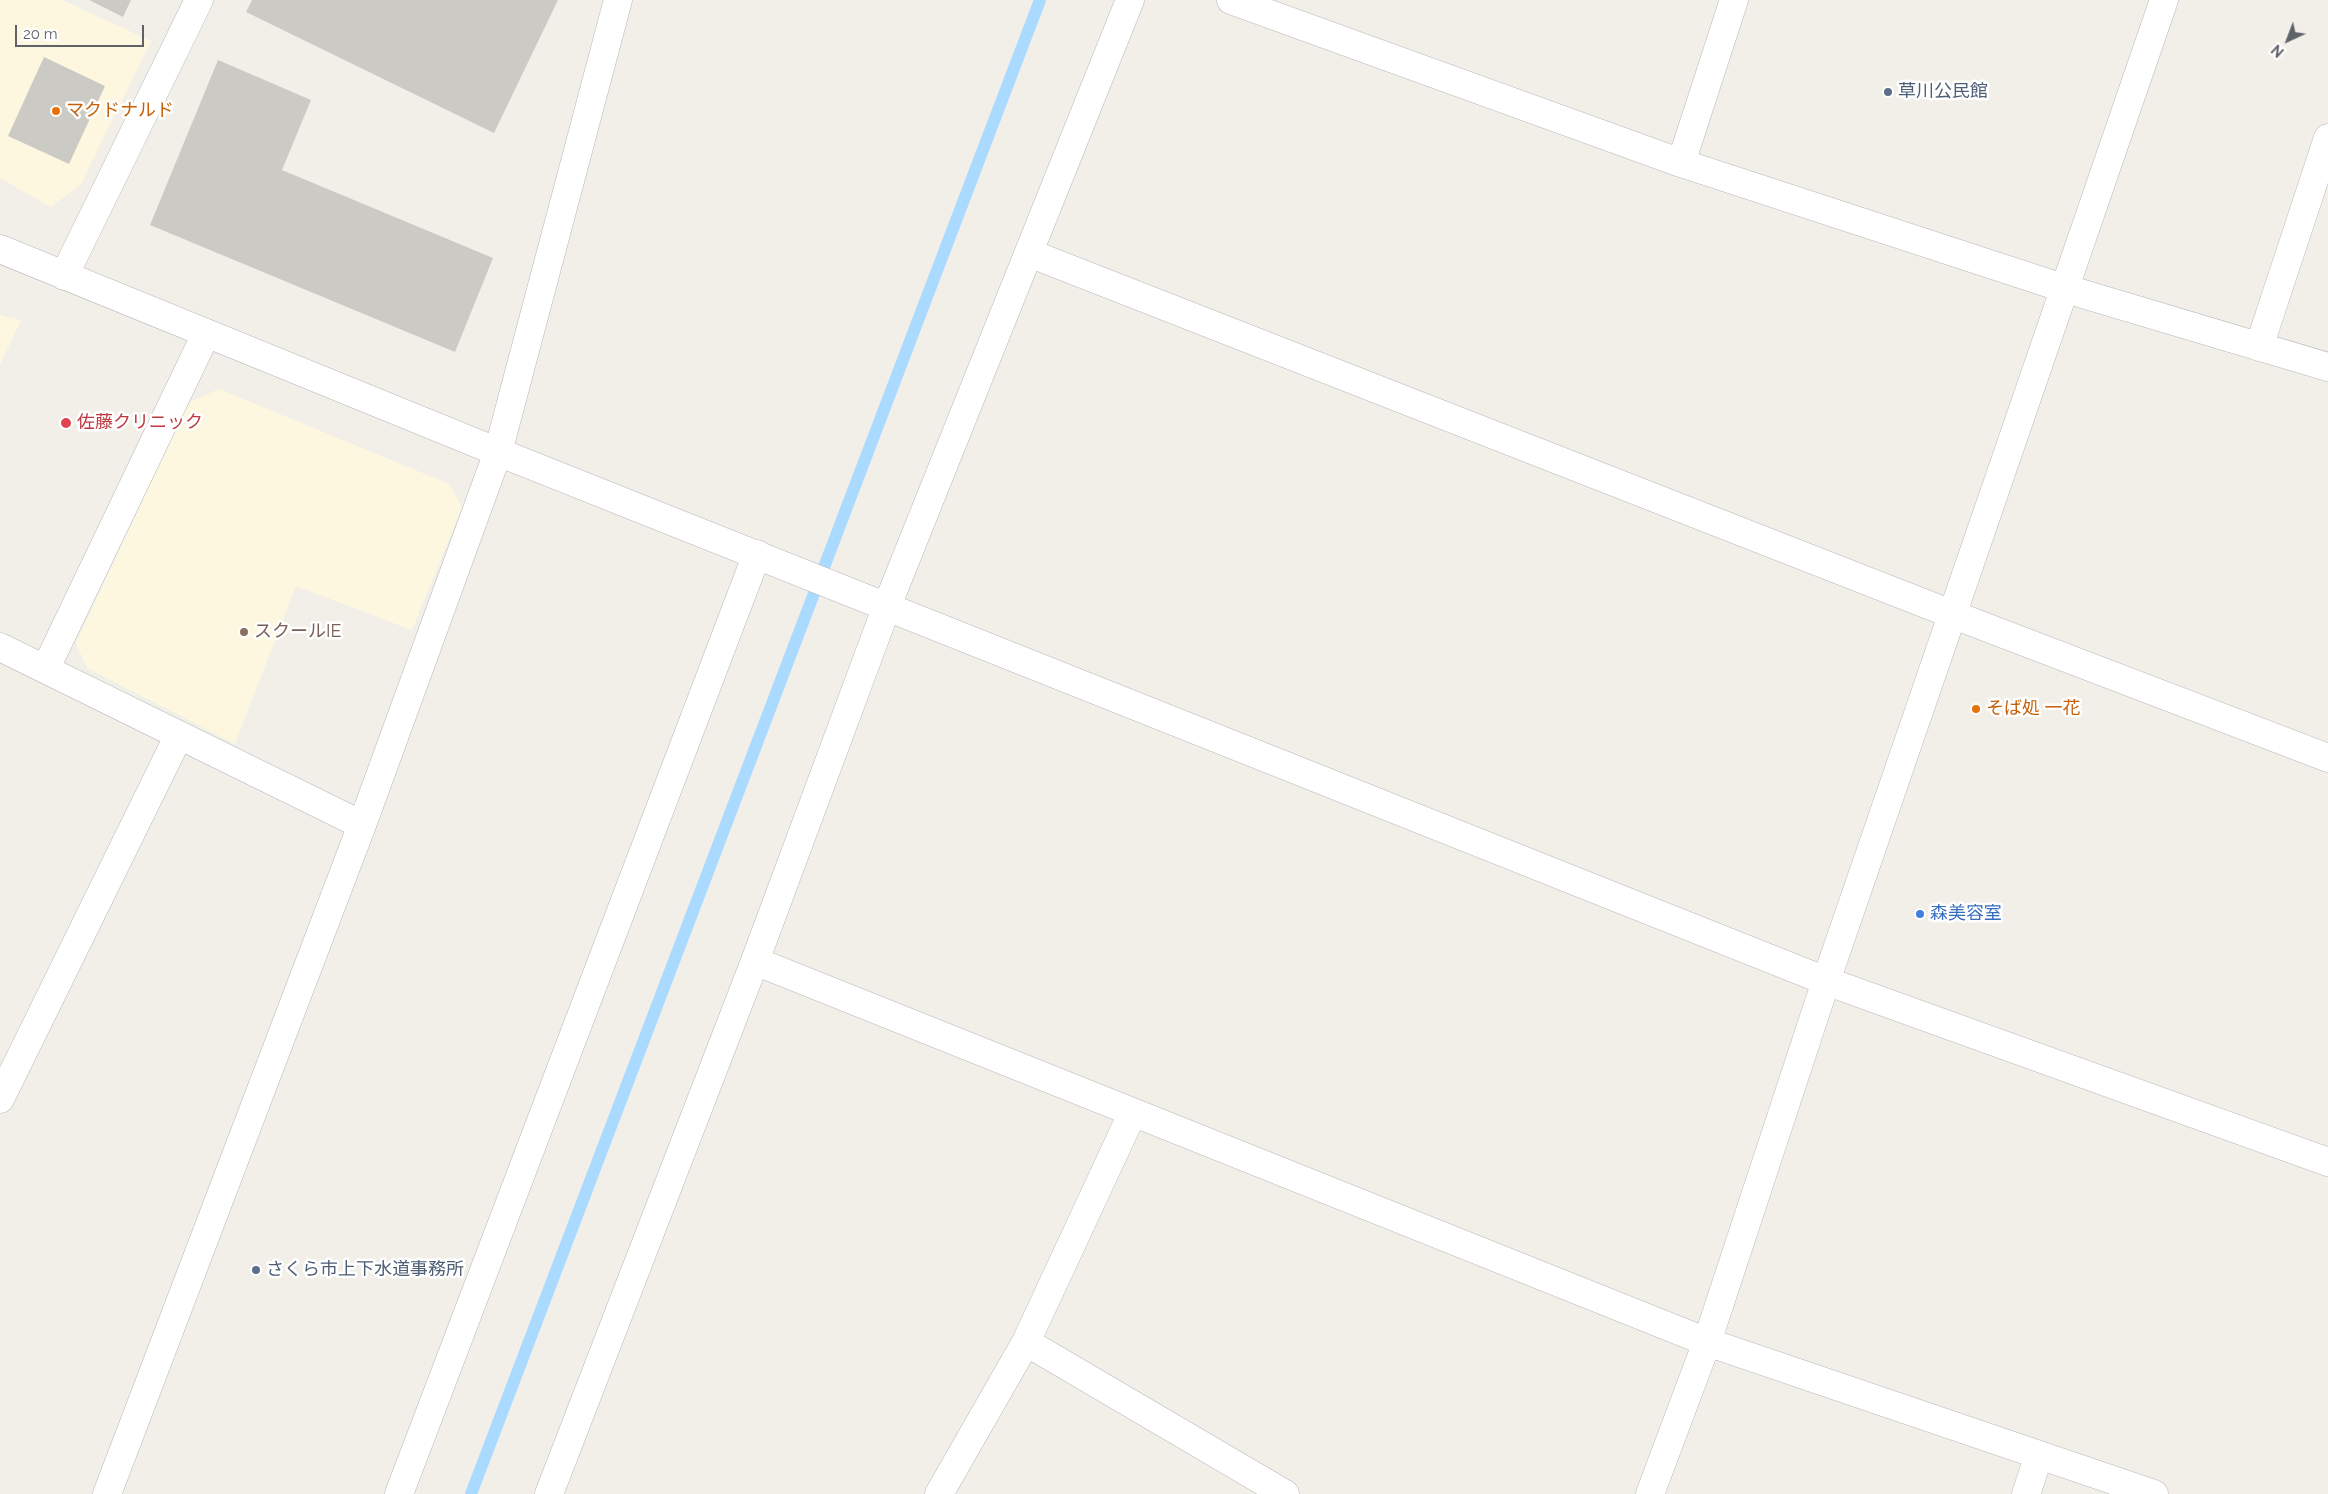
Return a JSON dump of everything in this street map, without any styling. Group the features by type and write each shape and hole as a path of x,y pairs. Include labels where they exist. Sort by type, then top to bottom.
{"street":[{"path":"64,276 199,0"},
{"path":"107,1494 362,825 498,452 618,0"},
{"path":"549,1494 755,961 887,606 1130,0"},
{"path":"1231,0 1681,163 2064,288 2328,367"},
{"path":"1681,163 1734,0"},
{"path":"1650,1494 1706,1342 1826,981 1954,615 2064,288 2164,0"},
{"path":"2259,346 2328,138"},
{"path":"0,250 498,452 1826,981 2328,1162"},
{"path":"1029,253 1954,615 2328,758"},
{"path":"46,668 206,334"},
{"path":"399,1494 757,554"},
{"path":"0,647 362,825"},
{"path":"0,1100 179,735"},
{"path":"755,961 1132,1114 1706,1342 2154,1494"},
{"path":"939,1494 1026,1342 1132,1114"},
{"path":"1026,1342 1284,1494"},
{"path":"2026,1494 2039,1455"}],"shaded area":[{"path":"0,0 62,0 151,41 81,184 51,207 0,178"},
{"path":"0,315 21,320 0,365"},
{"path":"219,389 449,484 462,507 412,630 296,586 235,744 87,668 76,643 188,403"}],"building":[{"path":"89,0 131,0 123,17"},
{"path":"252,0 558,0 494,133 246,12"},
{"name":"マクドナルド","path":"44,57 105,86 69,164 8,136"},
{"path":"218,60 311,100 282,170 493,258 455,352 150,225"}],"waterway":[{"path":"471,1494 1040,0"}],"place":[{"name":"草川公民館","path":"1888,92"},
{"name":"マクドナルド","path":"56,111"},
{"name":"佐藤クリニック","path":"66,423"},
{"name":"スクールIE","path":"244,632"},
{"name":"そば処 一花","path":"1976,709"},
{"name":"森美容室","path":"1920,914"},
{"name":"さくら市上下水道事務所","path":"256,1270"}]}
